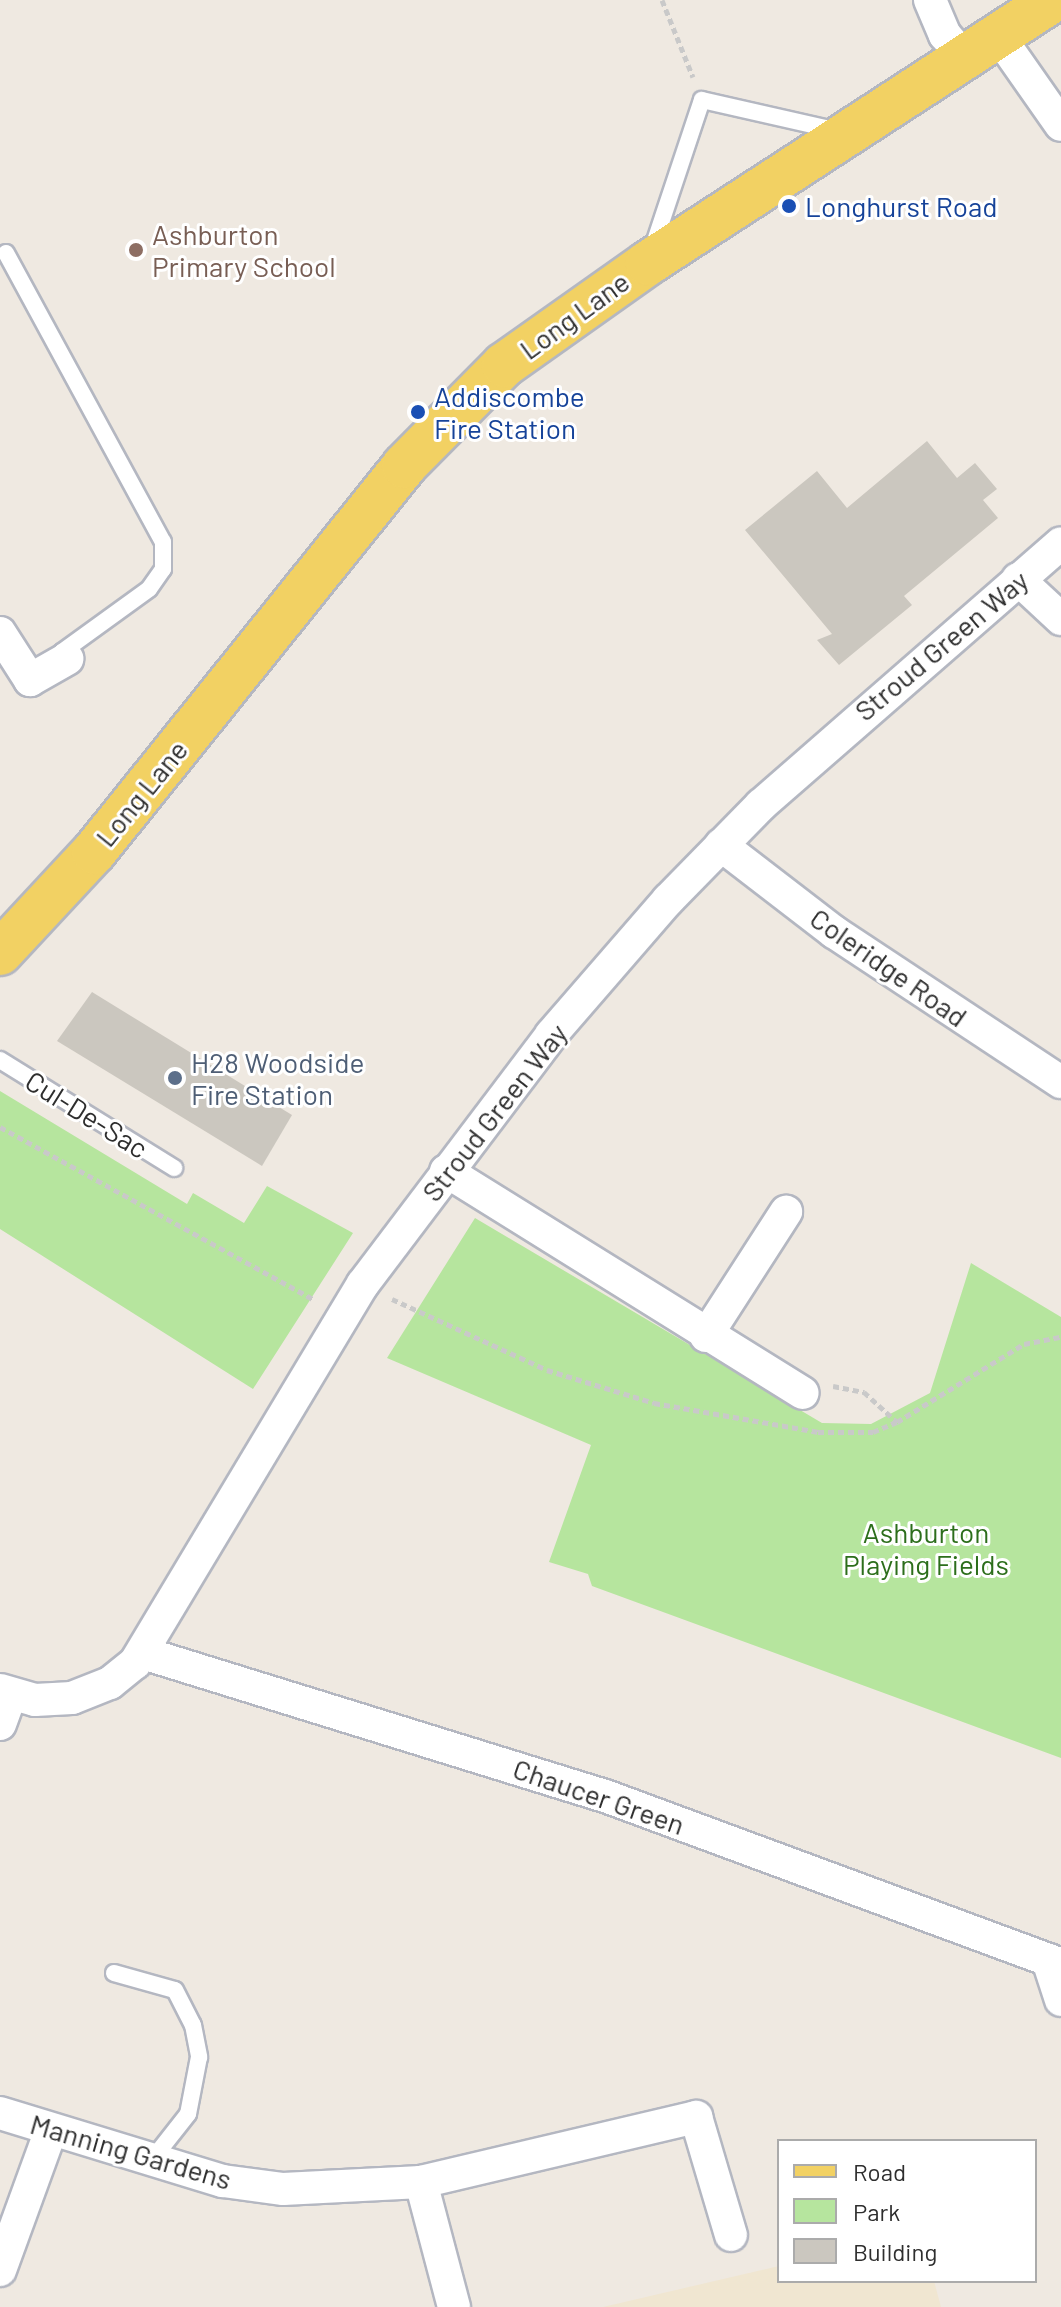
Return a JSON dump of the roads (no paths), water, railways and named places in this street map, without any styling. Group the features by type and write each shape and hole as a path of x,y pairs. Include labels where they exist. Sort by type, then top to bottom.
{"main road":[{"name":"Long Lane","path":"0,953 94,852 450,415 554,326 847,133 983,49 1053,0"}],"street":[{"path":"930,0 945,35 983,49 1061,125"},
{"name":"Stroud Green Way","path":"4,1703 72,1698 110,1683 143,1653 363,1284 551,1035 721,845 858,715 1061,543"},
{"path":"1018,579 1061,619"},
{"path":"0,633 30,680 67,659"},
{"name":"Coleridge Road","path":"721,845 834,932 1061,1082"},
{"path":"446,1171 706,1336 803,1393"},
{"path":"706,1336 786,1212"},
{"name":"Chaucer Green","path":"143,1653 608,1797 1055,1962 1061,2000"},
{"name":"Manning Gardens","path":"0,2113 150,2162 283,2189 421,2182 696,2117 731,2235"},
{"path":"0,2270 51,2130"},
{"path":"421,2182 454,2307"}],"lane":[{"path":"648,263 702,100 847,133"},
{"path":"6,253 163,542 163,569 149,589 62,652 67,659"},
{"name":"Cul-De-Sac","path":"0,1060 174,1168"},
{"path":"114,1973 175,1990 193,2025 199,2057 188,2114 150,2162"}],"place":[{"name":"Longhurst Road","path":"789,206"},
{"name":"Ashburton Primary School","path":"136,250"},
{"name":"Addiscombe Fire Station","path":"418,412"},
{"name":"H28 Woodside Fire Station","path":"175,1078"}],"park label":[{"name":"Ashburton Playing Fields","path":"926,1548"}]}
